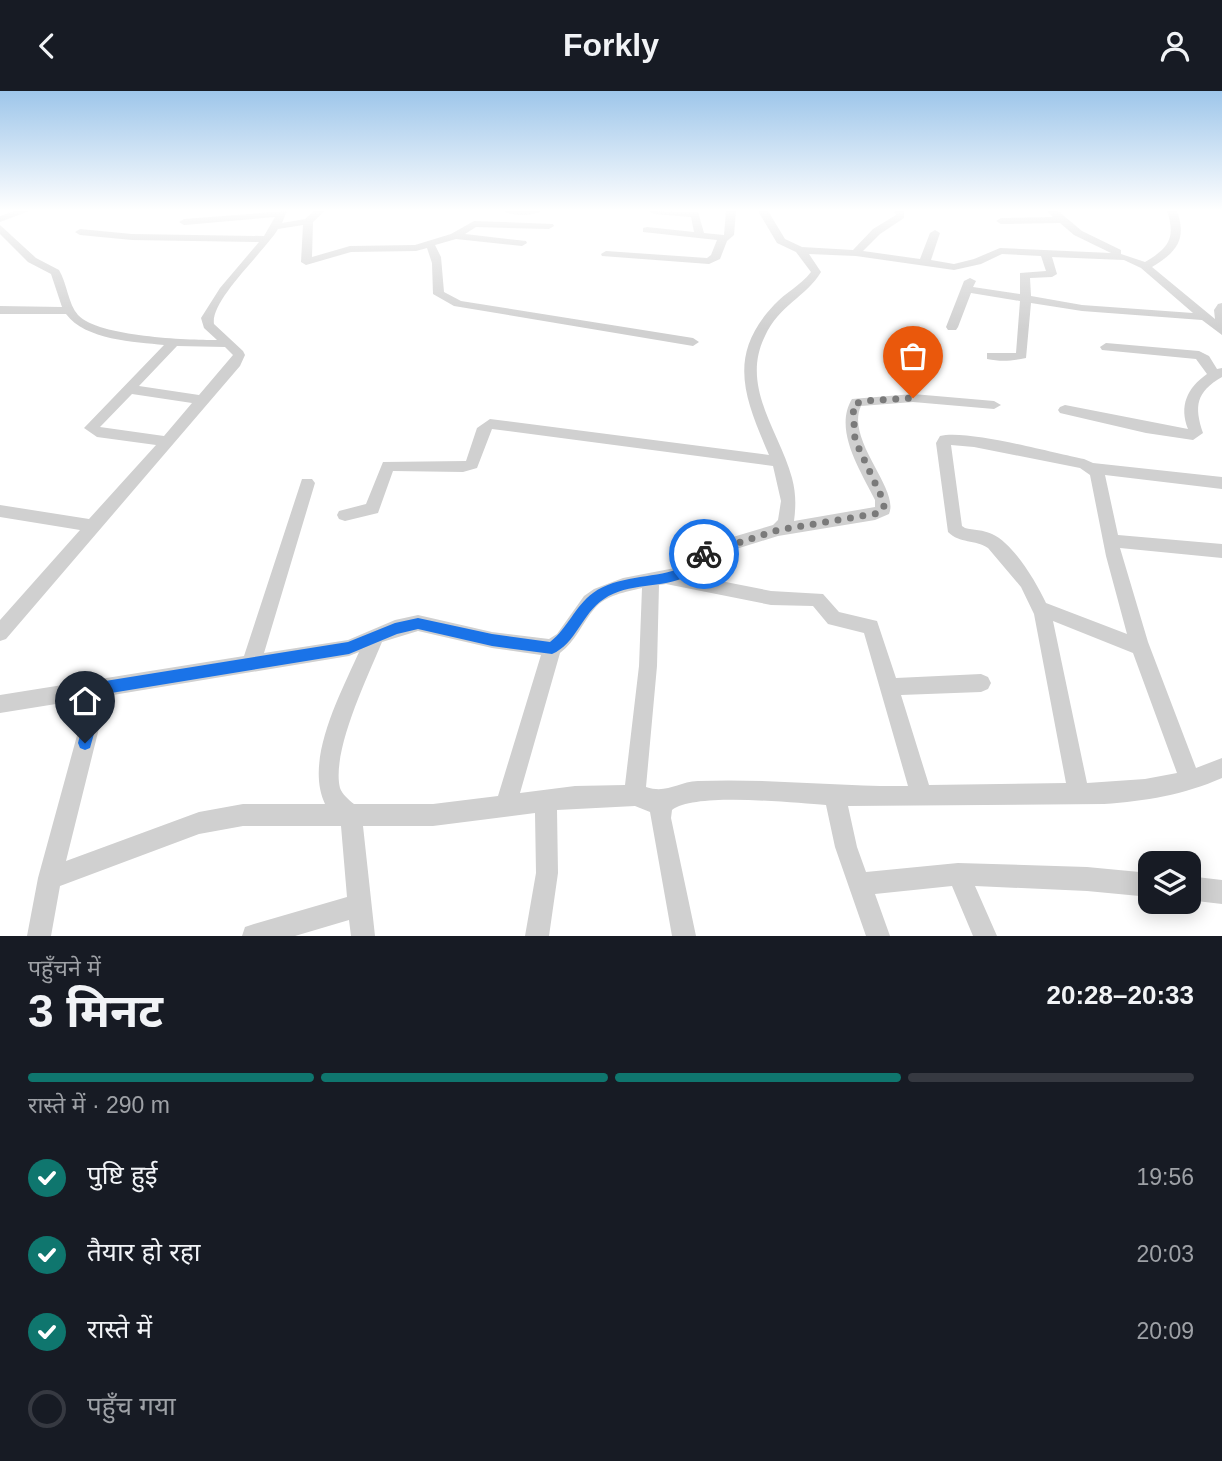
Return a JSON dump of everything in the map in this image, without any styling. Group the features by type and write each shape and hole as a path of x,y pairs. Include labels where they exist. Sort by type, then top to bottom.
{"street":[{"path":"22,250 32,260 55,272 70,310 78,320 107,333 174,341 229,343"},
{"path":"0,632 239,355 208,325 207,318 231,281 256,250"},
{"path":"301,250 306,262 345,250"},
{"path":"434,250 437,255 439,294 458,304 693,342"},
{"path":"606,254 709,261 716,257 719,250"},
{"path":"778,530 786,523 789,501 779,462 761,421 752,390 750,365 753,347 776,309 816,272 815,267 800,250"},
{"path":"808,250 856,253 954,267 977,262 1000,251 1126,257"},
{"path":"924,264 929,250"},
{"path":"1113,250 1145,266 1222,331"},
{"path":"1145,266 1158,260 1167,250"},
{"path":"991,356 1009,358 1023,355 1025,274 1053,273 1046,254"},
{"path":"952,327 977,262"},
{"path":"967,289 1082,308 1205,317"},
{"path":"1222,306 1222,324"},
{"path":"0,310 70,310"},
{"path":"166,441 93,431 94,423 174,341"},
{"path":"1065,410 1177,433 1195,434 1189,412 1192,401 1196,393 1218,373 1208,363 1199,355 1106,347"},
{"path":"129,389 201,400"},
{"path":"506,804 552,648 563,640 590,601 622,585 686,571 712,550 778,530 875,514 883,510 883,500 853,432 851,411 857,403 913,398 994,405"},
{"path":"345,515 372,509 388,466 463,467 472,464 481,434 490,424 779,462"},
{"path":"1079,793 1048,632 1027,582 994,543 986,538 960,534 954,528 944,441 952,439 974,442 1094,468 1222,483"},
{"path":"1094,468 1098,475 1111,541 1140,647 1191,781"},
{"path":"251,664 307,484"},
{"path":"0,511 93,526"},
{"path":"1111,541 1222,551"},
{"path":"659,579 771,598 819,600 834,619 871,627 922,796"},
{"path":"635,795 659,579"},
{"path":"1038,608 1140,647"},
{"path":"2,707 349,648 395,628 418,624 492,640 552,648"},
{"path":"363,936 351,816 334,801 328,781 335,740 374,639"},
{"path":"890,687 981,683"},
{"path":"39,936 50,878 99,689"},
{"path":"684,936 662,827 661,807 671,796 738,790 835,796 922,796 1145,790 1191,781 1222,768"},
{"path":"50,878 222,817 314,813 351,816 433,815 506,804 635,795 650,799 661,807"},
{"path":"835,796 846,847 878,936"},
{"path":"537,936 547,873 547,800"},
{"path":"858,884 958,874 1138,884"},
{"path":"958,874 985,936"},
{"path":"1201,890 1222,892"},
{"path":"254,936 359,905"}],"way so far":[{"path":"704,554 778,530 880,513 884,506 883,500 855,440 851,411 853,405 863,401 913,398"}],"route":[{"path":"85,743 99,689 349,648 395,628 418,624 492,640 552,648 563,640 582,610 600,594 622,585 679,574 704,554"}]}
